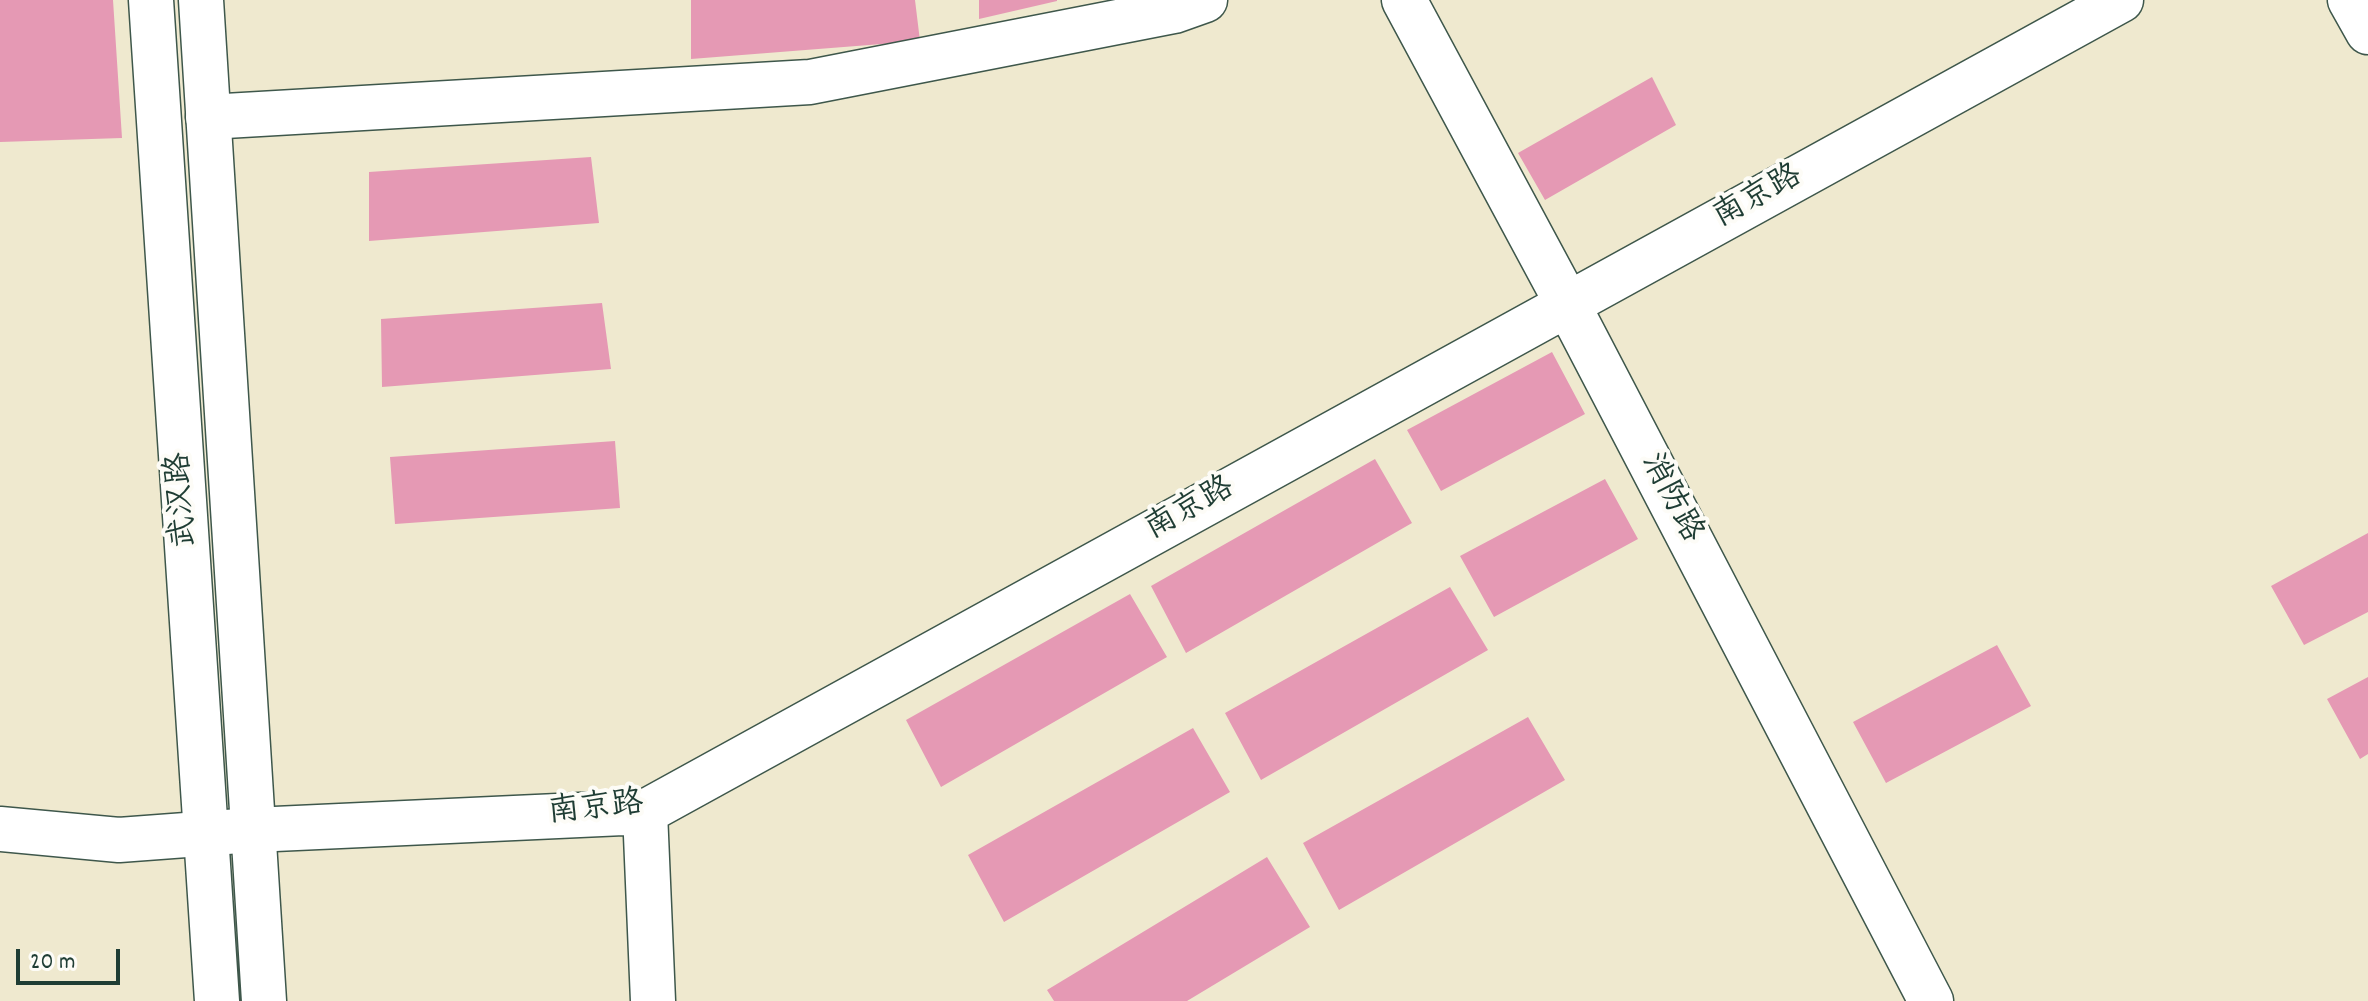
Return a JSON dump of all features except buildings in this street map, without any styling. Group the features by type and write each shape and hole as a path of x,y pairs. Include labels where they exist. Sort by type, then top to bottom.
{"street":[{"name":"武汉路","path":"151,0 217,1001"},
{"name":"武汉路","path":"201,0 264,1001"},
{"path":"208,117 810,82 1174,11 1205,0"},
{"name":"消防路","path":"1404,0 1568,305 1931,1001"},
{"name":"南京路","path":"0,829 119,840 253,830 645,812 2121,0"},
{"path":"2350,0 2368,32"},
{"path":"645,812 653,1001"}]}
